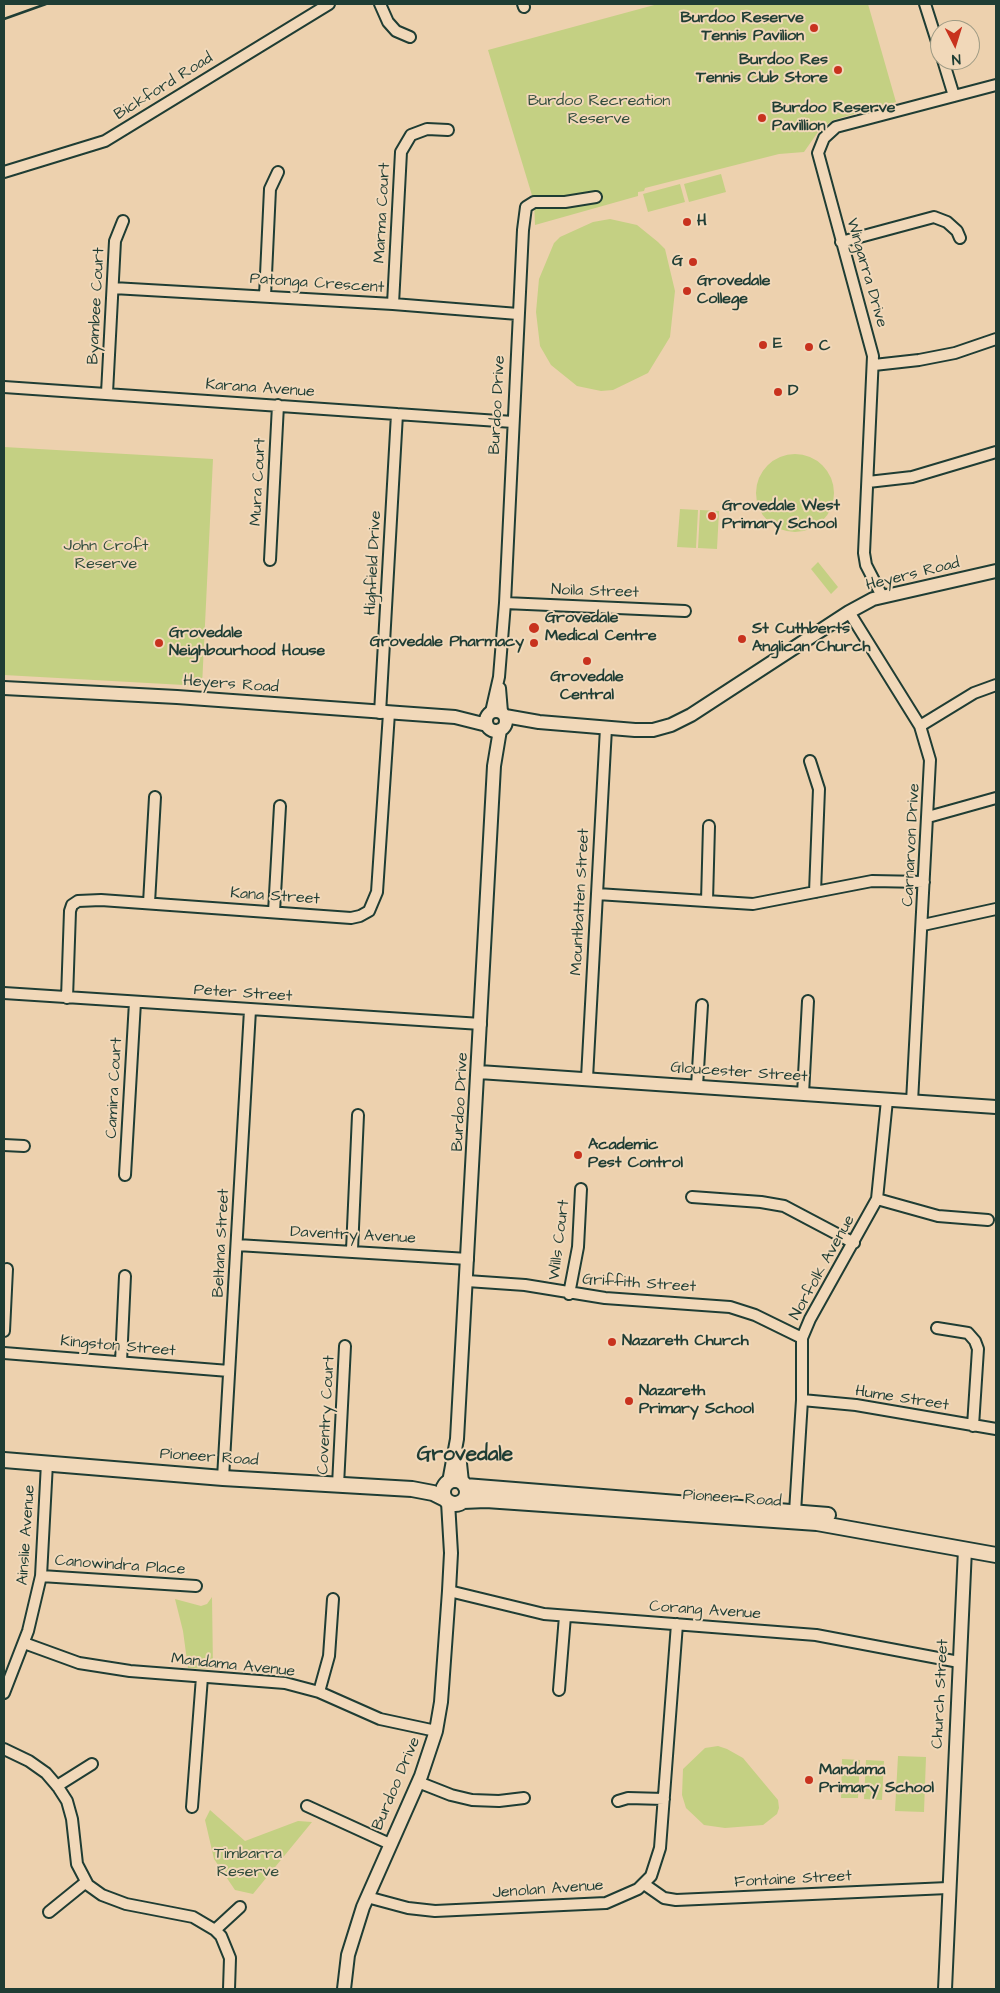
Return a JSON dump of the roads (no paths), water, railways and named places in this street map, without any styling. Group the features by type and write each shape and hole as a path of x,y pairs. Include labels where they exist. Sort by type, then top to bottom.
{"main road":[{"name":"Pioneer Road","path":"4,1460 223,1478 412,1489 456,1484 794,1516 841,1526 965,1545 996,1547"},
{"path":"456,1484 467,1491 454,1501 444,1489 456,1484"},
{"name":"Pioneer Road","path":"412,1489 433,1493 454,1501 482,1500 794,1516"},
{"name":"Pioneer Road","path":"965,1545 996,1555"}],"street":[{"name":"Bickford Road","path":"4,172 105,141 329,4"},
{"path":"380,4 388,22 396,30 410,37"},
{"path":"925,4 930,20"},
{"path":"946,70 954,96"},
{"name":"Wingarra Drive","path":"882,596 864,561 874,365 818,153 824,138 830,131 845,124 996,84"},
{"name":"Marma Court","path":"393,304 401,152 411,136 427,129 448,130"},
{"path":"265,296 270,189 278,172"},
{"name":"Burdoo Drive","path":"456,1484 496,721 505,603 518,314 526,207 534,202 565,202 596,197"},
{"path":"841,242 934,216 947,222 957,231 960,238"},
{"name":"Byambee Court","path":"106,393 115,241 123,222"},
{"name":"Patonga Crescent","path":"113,288 393,304 518,314"},
{"path":"874,365 919,360 955,353 996,339"},
{"name":"Karana Avenue","path":"4,387 513,422"},
{"name":"Mura Court","path":"270,560 278,406"},
{"name":"Highfield Drive","path":"384,713 397,414"},
{"path":"868,482 921,474 996,452"},
{"name":"Heyers Road","path":"4,688 177,697 608,728 652,724 670,720 740,682 849,612 882,596 996,571"},
{"name":"Noila Street","path":"505,603 685,611"},
{"name":"Carnarvon Drive","path":"849,612 920,726 930,760 923,925 912,1102"},
{"path":"920,726 974,693 996,685"},
{"name":"Kana Street","path":"66,998 70,911 72,905 78,901 102,900 351,918 360,916 368,911 374,902 377,892 384,713"},
{"name":"Mountbatten Street","path":"587,1078 608,728"},
{"path":"810,761 819,789 816,892"},
{"path":"149,903 155,796"},
{"path":"928,817 996,798"},
{"path":"274,912 280,806"},
{"path":"707,901 710,826"},
{"path":"597,894 754,904 872,881 924,882"},
{"path":"923,925 996,909"},
{"name":"Peter Street","path":"4,993 481,1024"},
{"path":"802,1094 808,1001"},
{"name":"Camira Court","path":"125,1175 134,1002"},
{"path":"696,1086 702,1005"},
{"name":"Beltana Street","path":"223,1478 250,1010"},
{"name":"Gloucester Street","path":"479,1072 996,1107"},
{"name":"Norfolk Avenue","path":"794,1516 802,1400 802,1338 810,1319 877,1199 887,1100"},
{"path":"352,1250 358,1115"},
{"path":"4,1145 24,1146"},
{"name":"Wills Court","path":"569,1294 578,1247 581,1189"},
{"path":"692,1197 761,1202 784,1206 854,1243"},
{"path":"877,1199 938,1216 988,1220"},
{"name":"Daventry Avenue","path":"237,1245 352,1250 468,1259"},
{"path":"4,1331 7,1269"},
{"path":"121,1362 125,1276"},
{"name":"Griffith Street","path":"467,1280 525,1285 569,1294 730,1307 755,1315 802,1338"},
{"path":"938,1328 968,1333 978,1349 973,1426"},
{"name":"Coventry Court","path":"338,1484 345,1346"},
{"name":"Kingston Street","path":"4,1353 229,1371"},
{"name":"Hume Street","path":"802,1400 856,1405 996,1429"},
{"name":"Ainslie Avenue","path":"4,1693 24,1643 34,1610 41,1576 47,1463"},
{"name":"Burdoo Drive","path":"344,1989 354,1931 367,1896 418,1782 436,1731 441,1702 454,1501"},
{"name":"Church Street","path":"944,1989 965,1545"},
{"name":"Canowindra Place","path":"41,1576 196,1586"},
{"name":"Corang Avenue","path":"449,1591 544,1614 816,1635 959,1662"},
{"path":"319,1692 329,1656 333,1599"},
{"path":"559,1690 564,1616"},
{"name":"Jenolan Avenue","path":"367,1896 423,1910 539,1906 606,1903 629,1895 644,1884 651,1876 658,1858 677,1624"},
{"name":"Mandama Avenue","path":"24,1643 79,1663 130,1671 285,1683 319,1692 348,1707 380,1719 436,1731"},
{"path":"192,1807 202,1676"},
{"path":"4,1749 29,1761 46,1773 58,1786 67,1801 72,1819 76,1864 86,1882 102,1894 126,1904 193,1918 215,1930 221,1936 230,1958 229,1989"},
{"path":"58,1786 92,1764"},
{"path":"418,1782 451,1795 472,1800 499,1801 524,1798"},
{"path":"618,1801 628,1798 664,1799"},
{"path":"307,1806 390,1844"},
{"path":"49,1912 86,1882"},
{"name":"Fontaine Street","path":"644,1884 664,1898 676,1900 948,1888"},
{"path":"215,1930 240,1907"}],"railway":[{"path":"4,19 46,4"}],"place":[{"name":"Burdoo Reserve Tennis Pavilion","path":"814,28"},
{"name":"Burdoo Res Tennis Club Store","path":"838,70"},
{"name":"Burdoo Reserve Pavillion","path":"762,118"},
{"name":"H","path":"687,222"},
{"name":"G","path":"693,262"},
{"name":"Grovedale College","path":"687,291"},
{"name":"E","path":"763,345"},
{"name":"C","path":"809,347"},
{"name":"D","path":"778,392"},
{"name":"Grovedale West Primary School","path":"712,516"},
{"name":"Grovedale Medical Centre","path":"534,628"},
{"name":"St Cuthberts Anglican Church","path":"742,639"},
{"name":"Grovedale Neighbourhood House","path":"159,643"},
{"name":"Grovedale Pharmacy","path":"534,643"},
{"name":"Grovedale Central","path":"587,661"},
{"name":"Academic Pest Control","path":"578,1155"},
{"name":"Nazareth Church","path":"612,1342"},
{"name":"Nazareth Primary School","path":"629,1401"},
{"name":"Mandama Primary School","path":"809,1780"}],"district":[{"name":"Grovedale","path":"465,1456"}],"park label":[{"name":"Burdoo Recreation Reserve","path":"599,111"},
{"name":"John Croft Reserve","path":"106,556"},
{"name":"Timbarra Reserve","path":"248,1864"}]}
